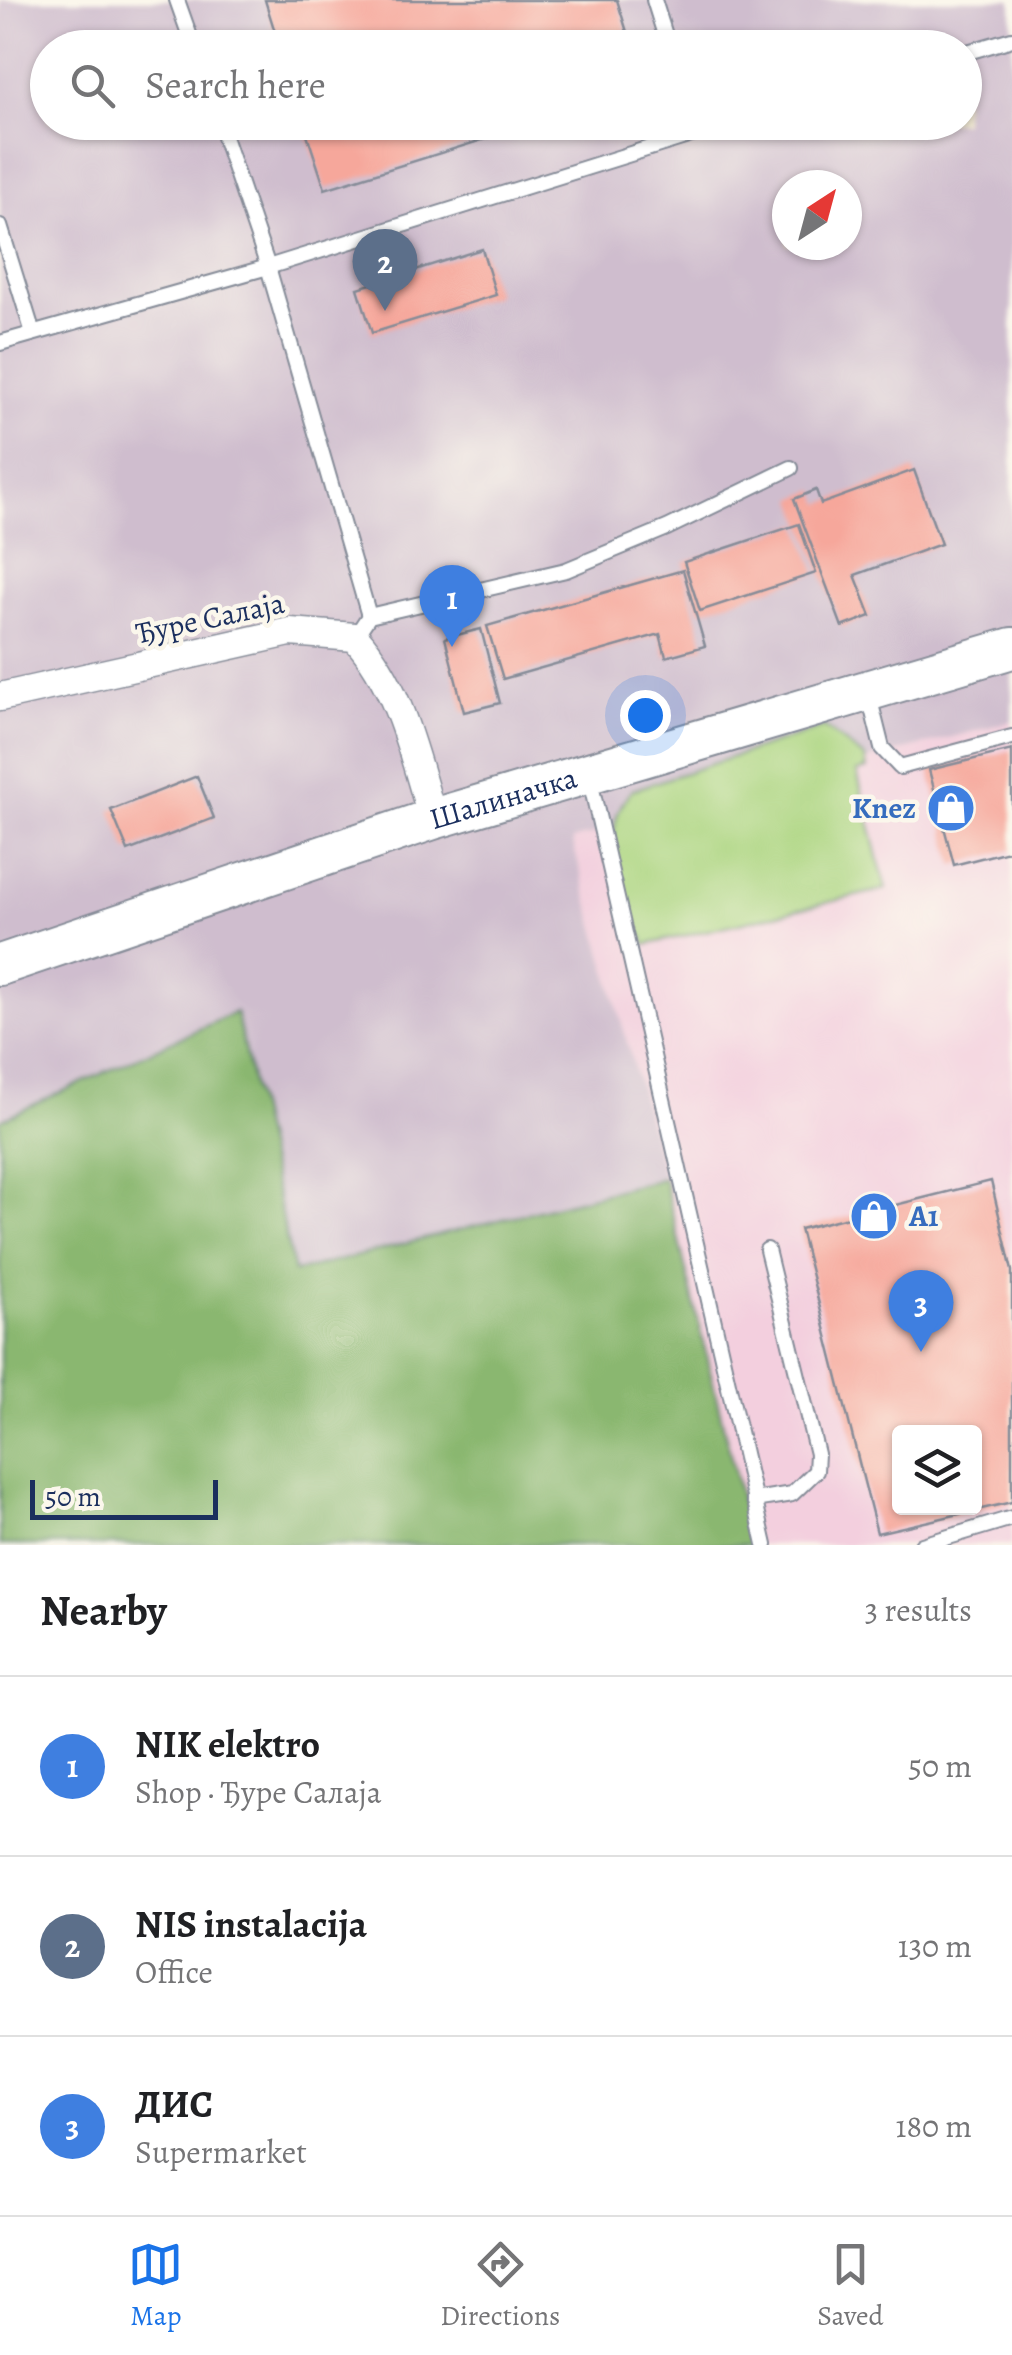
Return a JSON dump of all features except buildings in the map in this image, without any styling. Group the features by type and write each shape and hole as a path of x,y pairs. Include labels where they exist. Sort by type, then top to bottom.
{"main road":[{"name":"Шалиначка","path":"0,965 433,819 1012,648"}],"street":[{"name":"Ђуре Салаја","path":"0,697 290,632 362,626"},
{"path":"362,626 397,701 433,819"}],"lane":[{"path":"177,0 188,30"},
{"path":"654,0 663,30"},
{"path":"982,48 1012,39"},
{"path":"225,140 268,267 362,626 566,570 667,528 791,468"},
{"path":"0,343 268,267 656,140"},
{"path":"0,226 32,333"},
{"path":"867,689 882,748 900,767 1012,738"},
{"path":"588,772 764,1545"},
{"path":"754,1500 792,1494 816,1471 817,1454 768,1250"},
{"path":"922,1545 1012,1518"}],"shaded area":[{"path":"0,0 1012,0 1012,721 572,840 664,1178 294,1272 235,1012 0,1120"},
{"path":"1012,721 1012,1545 752,1545 664,1179 572,840"}],"green space":[{"path":"824,727 865,758 867,769 857,772 886,889 645,945 643,937 636,938 619,881 613,843 621,806 632,790"},
{"path":"236,1012 294,1272 664,1178 752,1545 0,1545 0,1120"}],"place":[{"name":"NIS instalacija","path":"385,311"},
{"name":"NIK elektro","path":"452,647"},
{"name":"Knez","path":"951,808"},
{"name":"A1","path":"874,1216"},
{"name":"ДИС","path":"921,1352"}]}
